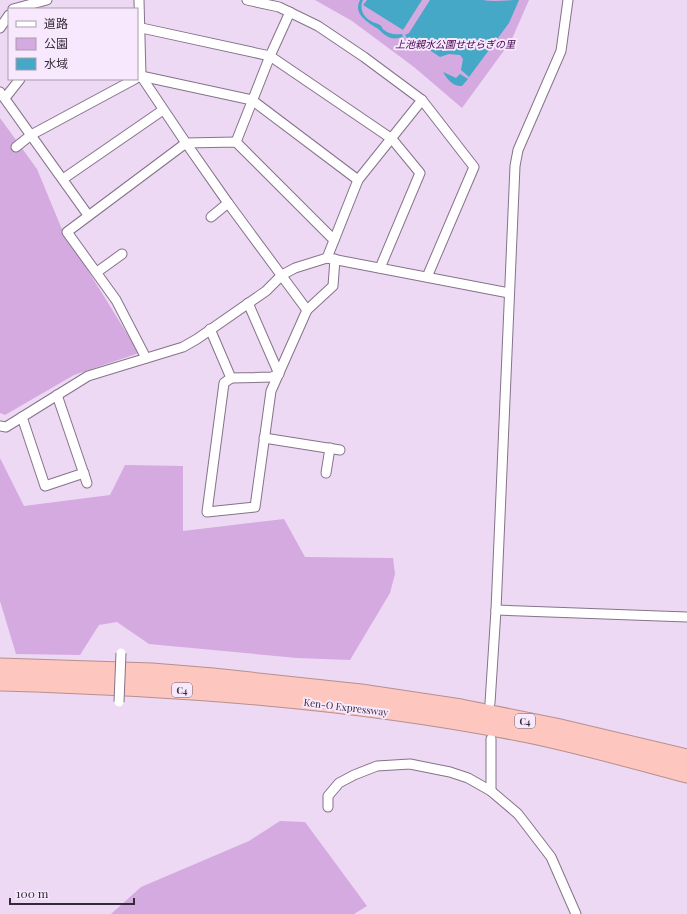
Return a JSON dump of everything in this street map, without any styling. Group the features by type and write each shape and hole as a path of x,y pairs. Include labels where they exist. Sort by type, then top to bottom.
{"highway":[{"name":"Ken-O Expressway","path":"0,667 152,672 361,693 461,708 542,724 621,741 687,758"},
{"name":"Ken-O Expressway","path":"0,682 90,685 216,693 422,716 528,734 687,774"}],"street":[{"path":"17,8 47,0"},
{"path":"139,0 138,78 163,110 228,203 307,310"},
{"path":"247,0 279,7 318,26 422,100 474,167 427,277"},
{"path":"490,703 496,610 515,166 518,150 561,51 568,0"},
{"path":"236,142 270,56 290,12"},
{"path":"0,28 8,16"},
{"path":"138,27 270,56 392,138 420,173 380,268"},
{"path":"138,78 252,100 358,180"},
{"path":"19,80 2,95 88,215"},
{"path":"16,147 31,135 134,80"},
{"path":"279,374 272,377 231,378 224,383 207,512 255,507 271,391 279,374 307,310 333,286 331,258 334,240 358,180 422,100"},
{"path":"63,179 163,110"},
{"path":"146,358 116,300 67,232 186,143 236,142 334,240"},
{"path":"211,217 228,203"},
{"path":"97,272 122,254"},
{"path":"0,426 6,427 88,376 183,347 266,291 282,275 295,268 331,258 509,293"},
{"path":"248,303 279,374"},
{"path":"210,330 231,378"},
{"path":"57,396 87,483"},
{"path":"22,417 45,486 84,473"},
{"path":"264,438 340,450"},
{"path":"326,473 330,448"},
{"path":"496,610 687,617"},
{"path":"119,702 121,653"},
{"path":"491,739 491,791"},
{"path":"328,807 328,796 339,783 377,766 410,764 450,772 468,778 491,791 518,814 551,857 576,914"}],"green space":[{"name":"上池親水公園せせらぎの里","path":"315,0 529,0 511,41 462,108 414,67 352,21"},
{"path":"0,118 37,169 61,227 139,353 74,375 5,415 0,413"},
{"path":"0,458 24,506 110,495 125,465 183,466 183,531 284,519 305,557 393,558 395,574 390,593 350,660 297,658 149,644 117,622 99,625 80,655 16,654 0,601"},
{"path":"280,821 305,822 367,906 354,914 111,914 141,887 249,841"}],"water":[{"path":"360,0 363,0 361,6 364,15 368,19 380,25 383,30 395,34 402,34 403,37 391,38 364,19 359,13 358,9"},
{"path":"367,0 422,0 403,30 363,5"},
{"path":"430,0 519,0 509,23 469,77 461,70 463,59 460,55 449,54 440,57 410,37 407,38 405,35 409,33"},
{"path":"443,72 456,78 460,74 468,79 462,86 459,86 448,80"}]}
